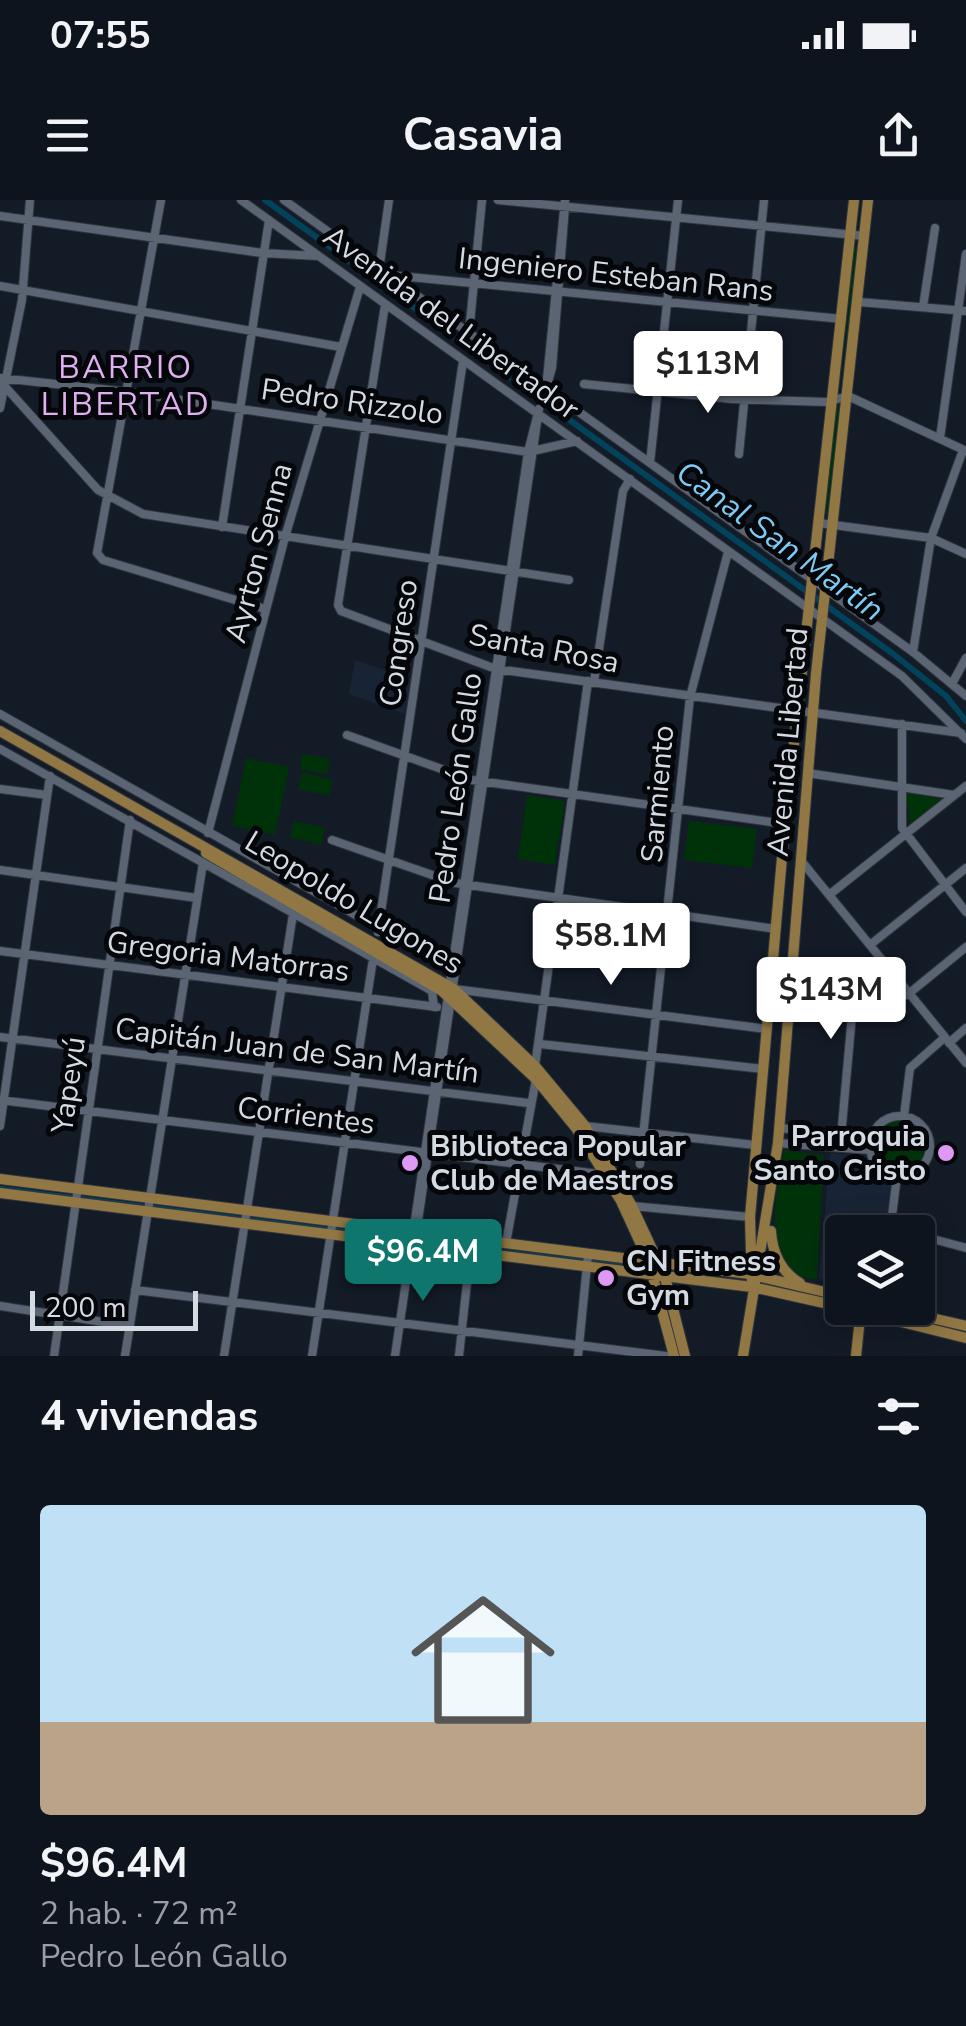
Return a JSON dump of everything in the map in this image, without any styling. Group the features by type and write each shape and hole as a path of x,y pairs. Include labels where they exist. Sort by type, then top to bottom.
{"main road":[{"name":"Avenida Libertad","path":"752,1279 752,1184 783,844 854,200"},
{"name":"Avenida Libertad","path":"743,1356 752,1279 770,1214 778,1143 804,863 812,711 860,302 868,200"},
{"name":"Leopoldo Lugones","path":"0,731 450,998 535,1066 585,1126 632,1206 685,1356"},
{"name":"Leopoldo Lugones","path":"0,738 450,998 536,1079 576,1128 607,1175 653,1262"},
{"path":"0,1179 76,1196"},
{"path":"752,1184 762,1189 772,1184"},
{"path":"0,1193 76,1196 414,1238 506,1244 659,1276 752,1279 825,1292"},
{"path":"770,1214 775,1254 793,1280 814,1290"},
{"path":"414,1238 470,1254 653,1262 722,1270 825,1301"},
{"path":"722,1270 742,1260 749,1241"},
{"name":"Leopoldo Lugones","path":"659,1276 670,1356"},
{"path":"935,1319 966,1326"},
{"path":"856,1356 859,1325"},
{"path":"919,1325 966,1338"}],"street":[{"path":"0,408 2,381 22,291 30,200"},
{"path":"161,200 97,550 103,560 265,609"},
{"name":"Avenida del Libertador","path":"241,200 902,676 964,736"},
{"name":"Avenida del Libertador","path":"284,200 813,586 913,652 966,696"},
{"path":"383,272 389,200"},
{"path":"469,333 482,200"},
{"path":"498,200 565,203 865,236"},
{"path":"650,464 678,200"},
{"path":"740,454 764,200"},
{"name":"Pedro León Gallo","path":"395,1356 531,452 545,391 565,203"},
{"path":"0,216 262,253 318,256"},
{"path":"222,526 269,220"},
{"path":"924,307 935,228"},
{"path":"940,438 962,310 966,254"},
{"name":"Ingeniero Esteban Rans","path":"383,272 842,319"},
{"path":"0,286 341,347"},
{"name":"Ayrton Senna","path":"208,834 285,537 360,287"},
{"path":"860,302 962,310"},
{"path":"349,548 386,305"},
{"name":"Congreso","path":"378,932 463,362"},
{"path":"2,381 108,498 142,514 569,580"},
{"name":"Pedro Rizzolo","path":"2,381 128,392 531,452 577,441"},
{"path":"584,384 745,398 832,401 848,396 965,450 930,538 913,652"},
{"path":"535,1066 591,682 623,491 630,479"},
{"path":"819,524 930,538 966,554"},
{"name":"Santa Rosa","path":"349,548 338,605 344,614 500,669 812,711 964,736"},
{"name":"Sarmiento","path":"640,1164 670,914 690,697 728,552"},
{"path":"953,682 966,658"},
{"path":"0,714 378,932 454,970"},
{"path":"902,724 900,822 966,912"},
{"path":"347,735 483,782 785,824"},
{"path":"0,749 432,991 434,1006"},
{"path":"807,773 954,795"},
{"path":"0,1126 50,776"},
{"path":"829,896 966,786"},
{"path":"0,790 47,796"},
{"path":"787,805 806,808"},
{"name":"Yapeyú","path":"54,1356 130,820"},
{"path":"332,840 467,885 776,929"},
{"path":"783,844 804,846"},
{"path":"126,1356 203,863"},
{"path":"804,863 907,995 966,1062"},
{"path":"870,945 966,868"},
{"path":"0,870 197,898"},
{"path":"778,902 800,904"},
{"path":"224,1356 293,914"},
{"path":"907,995 966,947"},
{"name":"Gregoria Matorras","path":"0,951 434,1006 450,998 547,999 766,1029"},
{"path":"312,1356 374,958"},
{"path":"840,1148 854,993 880,958"},
{"path":"792,987 854,993"},
{"path":"769,1007 790,1009"},
{"path":"904,1116 912,1063 966,1028"},
{"name":"Capitán Juan de San Martín","path":"0,1038 528,1103"},
{"path":"540,1044 763,1069"},
{"path":"506,1244 528,1103 536,1079"},
{"name":"Corrientes","path":"2,1101 607,1175"},
{"path":"760,1102 782,1104"},
{"path":"904,1116 922,1125 931,1144 930,1154 917,1171 897,1176 879,1168 870,1150 872,1137 884,1120 904,1116"},
{"path":"585,1126 755,1145"},
{"path":"779,1128 872,1137"},
{"path":"778,1143 870,1150"},
{"path":"892,1215 897,1176"},
{"path":"632,1206 750,1216"},
{"path":"935,1240 966,1248"},
{"path":"460,1356 470,1254"},
{"path":"578,1356 587,1261"},
{"path":"135,1290 670,1356"},
{"path":"0,1306 130,1326"}],"shaded area":[{"path":"355,660 411,679 405,714 349,694"},
{"path":"830,1153 866,1156 892,1179 887,1215 825,1215 825,1280 819,1279"}],"green space":[{"path":"859,245 846,382 842,382 854,247"},
{"path":"841,405 831,516 825,514 836,407"},
{"path":"302,754 330,759 327,774 300,769"},
{"path":"246,758 289,767 275,835 232,826"},
{"path":"302,772 333,780 329,796 298,789"},
{"path":"906,793 943,799 910,824"},
{"path":"527,795 565,801 555,865 518,859"},
{"path":"294,821 325,828 321,845 290,837"},
{"path":"689,821 757,829 752,868 684,860"},
{"path":"900,1119 919,1127 927,1146 919,1165 900,1173 881,1165 873,1146 881,1127"},
{"path":"783,1150 824,1155 817,1280 798,1274 785,1262 778,1247 775,1207"}],"waterway":[{"name":"Canal San Martín","path":"265,200 892,653 946,696 966,721"},
{"path":"0,1187 144,1205"},
{"path":"152,1206 328,1228"},
{"path":"336,1229 407,1239"},
{"path":"415,1240 645,1267"},
{"path":"671,1270 699,1273"},
{"path":"820,1296 825,1297"},
{"path":"935,1324 966,1332"}],"place":[{"name":"Parroquia Santo Cristo","path":"946,1153"},
{"name":"Biblioteca Popular Club de Maestros","path":"410,1163"},
{"name":"CN Fitness Gym","path":"606,1278"}],"district":[{"name":"BARRIO LIBERTAD","path":"126,386"}]}
